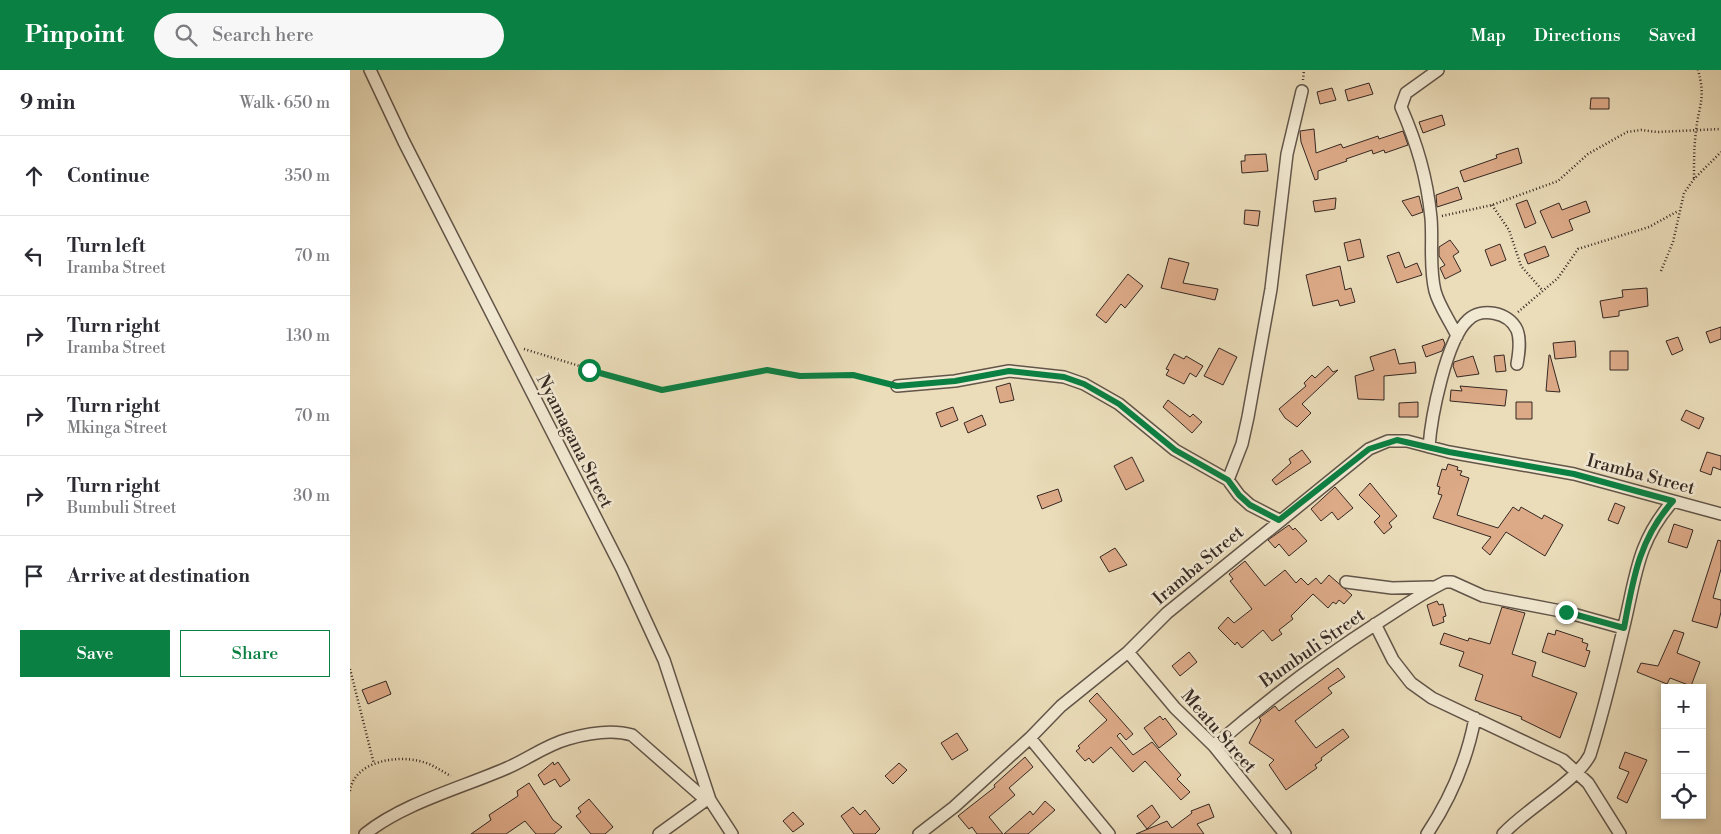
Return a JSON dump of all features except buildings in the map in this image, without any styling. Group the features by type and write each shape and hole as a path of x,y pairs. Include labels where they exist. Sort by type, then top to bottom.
{"street":[{"name":"Nyamagana Street","path":"370,70 505,343 622,569 664,660 708,800 732,834"},
{"path":"1438,70 1406,93 1401,107 1418,145 1431,218 1432,280 1436,293 1457,336"},
{"path":"1228,480 1242,444 1248,417 1271,289 1287,154 1302,91"},
{"path":"1429,447 1436,400 1457,336 1467,320 1477,314 1486,312 1508,320 1516,329 1519,338 1518,364"},
{"path":"897,386 955,381 1009,371 1064,377 1084,384 1119,404 1175,450 1228,480 1239,495 1250,505 1279,520"},
{"name":"Iramba Street","path":"919,834 954,807 1030,738 1061,706 1128,652 1167,613 1209,581 1279,520 1369,449 1397,440 1574,474 1721,514"},
{"path":"1503,834 1526,812 1578,772 1590,755 1624,628 1636,567 1645,543 1658,518 1673,501"},
{"name":"Bumbuli Street","path":"1346,582 1392,588 1436,587"},
{"name":"Bumbuli Street","path":"1214,746 1264,703 1330,654 1436,587 1452,582 1483,596 1566,612 1624,628"},
{"path":"1375,624 1393,660 1411,683 1432,698 1554,756 1578,772 1593,790 1620,834"},
{"name":"Meatu Street","path":"1128,652 1175,708 1214,746 1285,834"},
{"path":"1427,834 1449,797 1462,770 1471,743 1475,718"},
{"path":"365,834 396,812 509,767 553,744 580,736 620,732 642,742 708,800 659,834"},
{"path":"1030,738 1108,833"}],"path":[{"path":"1694,179 1696,129 1703,99 1698,70"},
{"path":"1431,218 1492,205 1558,180 1588,154 1627,132 1641,130 1657,132 1721,129"},
{"path":"1661,270 1673,242 1678,211 1684,193 1694,179 1721,152"},
{"path":"1492,205 1509,230 1521,266 1544,291"},
{"path":"1508,320 1558,278 1578,249 1648,226 1678,211"},
{"path":"505,343 658,390 767,370 800,376 853,375 897,386"},
{"path":"350,668 374,764"},
{"path":"350,791 357,775 374,764 392,760 419,761 469,783"}],"route":[{"path":"589,370 658,390 767,370 800,376 864,376 884,384 897,386 955,381 1009,371 1044,373 1064,377 1084,384 1119,404 1175,450 1228,480 1239,495 1250,505 1279,520 1369,449 1388,441 1397,440 1466,456 1534,465 1607,482 1673,501 1658,518 1645,543 1636,567 1624,628 1566,612"}]}
